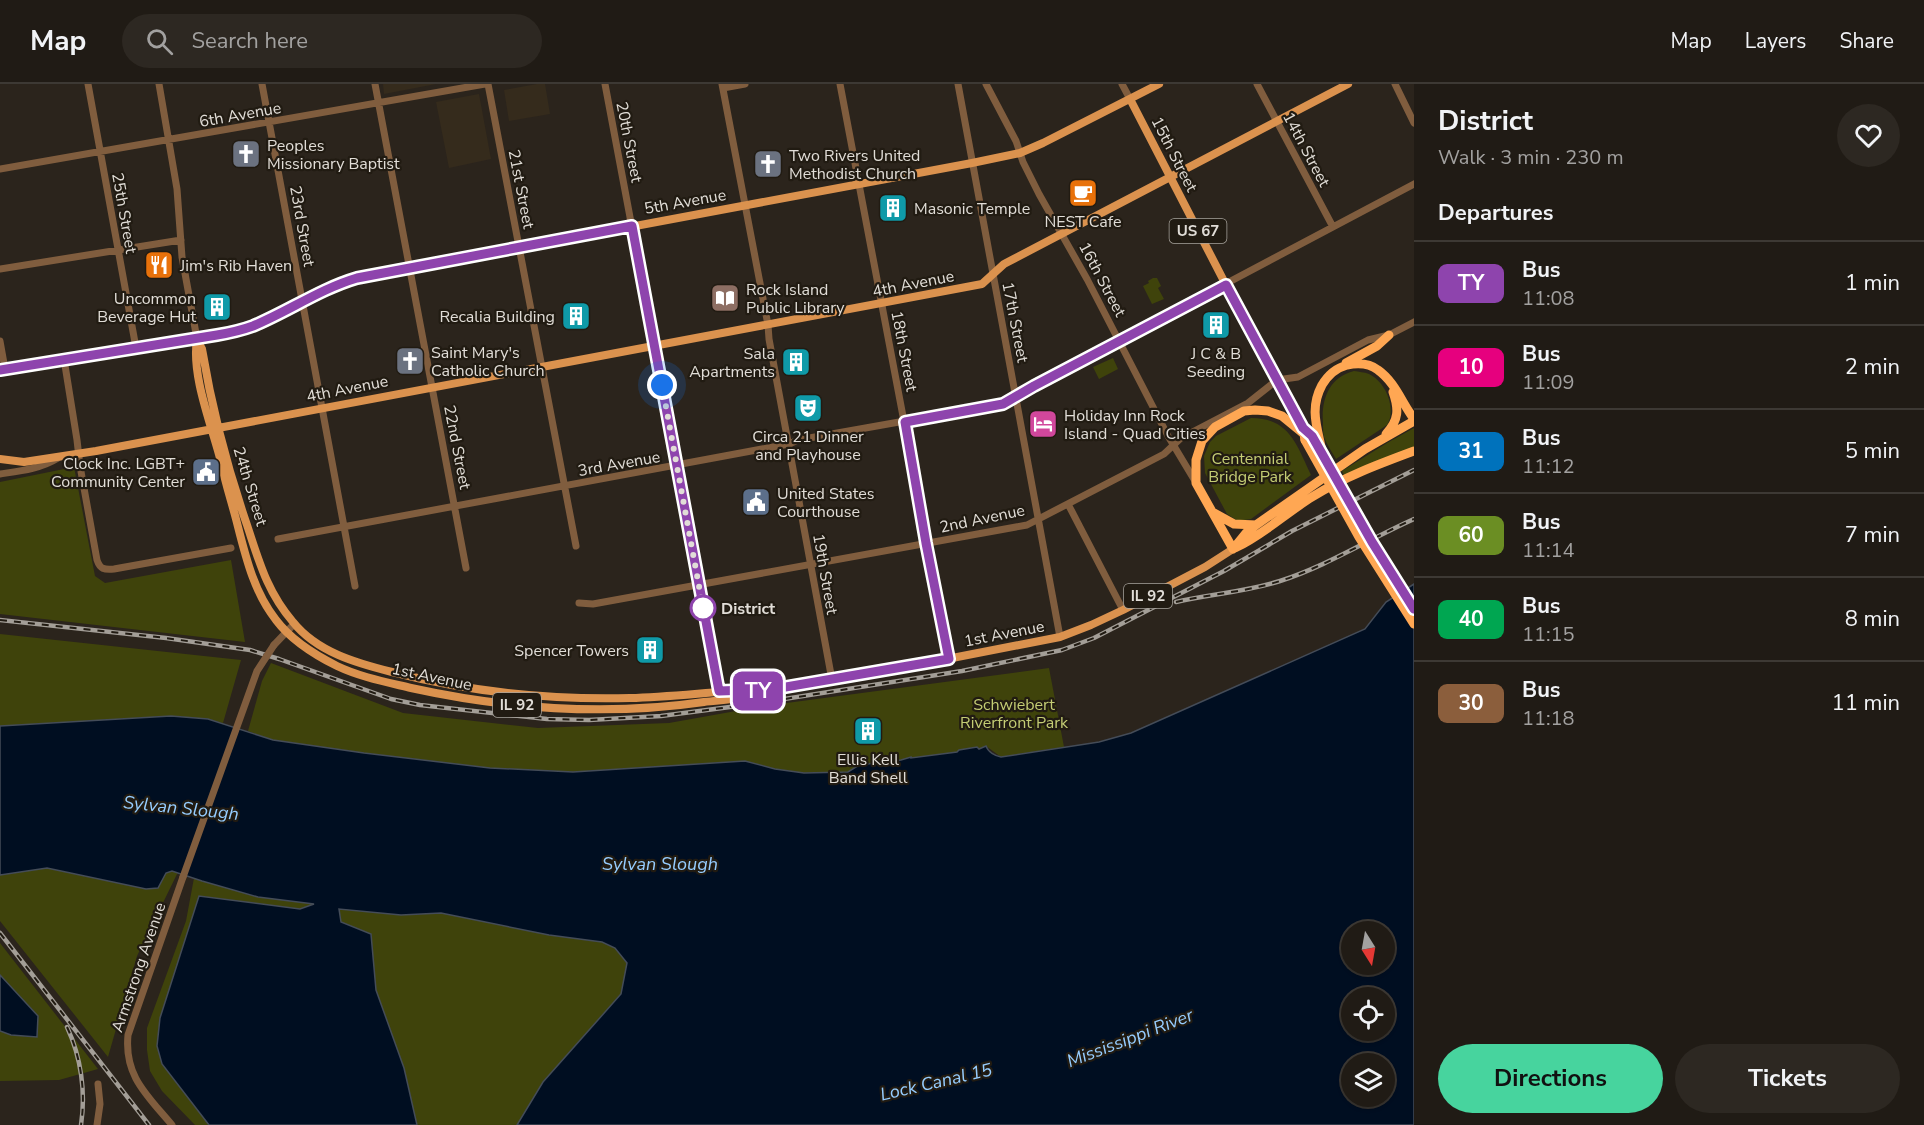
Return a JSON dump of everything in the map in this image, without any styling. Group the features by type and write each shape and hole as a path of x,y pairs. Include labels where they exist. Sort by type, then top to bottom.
{"highway":[{"path":"1309,434 1316,399 1325,380 1336,369 1377,346 1389,335"},
{"path":"1336,369 1361,364 1378,370 1389,381 1414,420"},
{"path":"1374,444 1392,428 1397,418 1398,409 1389,381"},
{"path":"1196,483 1196,460 1202,441 1215,428 1244,411 1263,410 1282,416 1309,434 1414,609"},
{"name":"1st Avenue","path":"1233,549 1256,525 1374,444 1414,420"},
{"name":"15th Street","path":"1309,434 1359,537 1414,624"},
{"name":"1st Avenue","path":"1233,549 1252,541 1320,492 1353,475 1414,451"},
{"name":"16th Street","path":"1196,483 1233,549"},
{"path":"1213,512 1234,524 1256,525"}],"main road":[{"name":"5th Avenue","path":"3,369 242,330 342,282 1020,153 1159,84"},
{"name":"4th Avenue","path":"81,454 975,286 986,282 1004,264 1348,84"},
{"name":"15th Street","path":"1130,99 1226,285 1309,434"},
{"name":"24th Street","path":"197,339 195,351 204,402 264,576 274,597 294,624"},
{"name":"24th Street","path":"215,429 254,582 264,603 286,632"},
{"path":"0,459 24,462 81,454"},
{"name":"1st Avenue","path":"294,624 315,642 346,658 404,675 462,687 534,696 576,698 632,698 719,691 762,691 949,659 1060,637 1123,610 1205,567 1233,549"},
{"name":"1st Avenue","path":"286,632 317,656 350,671 460,698 525,706 597,709 657,707 721,701 746,698 762,691"}],"street":[{"name":"25th Street","path":"88,84 136,348"},
{"name":"24th Street","path":"159,84 170,140 179,204 181,240 197,339"},
{"name":"23rd Street","path":"262,84 355,586"},
{"name":"22nd Street","path":"375,84 466,567"},
{"name":"6th Avenue","path":"0,169 487,84"},
{"name":"21st Street","path":"487,84 576,546"},
{"name":"20th Street","path":"605,84 721,701"},
{"path":"723,86 745,84"},
{"name":"18th Street","path":"840,84 949,659"},
{"path":"958,85 966,84"},
{"name":"16th Street","path":"986,84 1016,141 1039,194 1196,483"},
{"name":"15th Street","path":"1122,84 1130,99"},
{"name":"14th Street","path":"1257,84 1333,227"},
{"path":"1395,84 1414,123"},
{"name":"17th Street","path":"958,85 1060,637"},
{"name":"19th Street","path":"723,86 832,680"},
{"name":"3rd Avenue","path":"278,539 789,444 798,440 1003,404 1414,184"},
{"path":"0,269 181,240"},
{"name":"2nd Avenue","path":"579,603 593,604 1027,525 1164,454 1173,444 1248,403 1277,380 1298,378 1374,338 1389,335 1414,322"},
{"path":"0,341 3,369"},
{"path":"63,359 81,454 97,560 101,567 114,569 231,548"},
{"path":"0,474 35,468 49,464 60,457"},
{"path":"1068,504 1123,610"},
{"path":"286,632 294,624"},
{"name":"Armstrong Avenue","path":"172,1125 134,1077 127,1055 128,1035 257,671 274,645 286,632"},
{"path":"97,1125 100,1104 98,1084"}],"shaded area":[{"path":"383,84 436,84 384,94"},
{"path":"545,84 550,114 509,121 504,90"},
{"path":"479,94 491,159 449,168 436,102"}],"green space":[{"path":"1153,278 1157,278 1161,286 1158,288 1164,299 1152,304 1143,286"},
{"path":"1113,358 1118,369 1099,379 1093,367"},
{"name":"Centennial Bridge Park","path":"1354,371 1369,374 1385,389 1390,404 1390,419 1387,425 1336,459 1324,437 1323,406 1328,391 1338,378"},
{"name":"Centennial Bridge Park","path":"1251,418 1264,419 1283,428 1296,444 1311,475 1251,519 1238,521 1227,514 1205,473 1204,456 1210,442 1216,436"},
{"path":"1414,428 1414,447 1344,475 1342,471"},
{"path":"74,467 95,576 105,583 231,560 245,642 0,614 0,482"},
{"path":"0,634 241,660 223,723 208,719 171,716 0,726"},
{"name":"Schwiebert Riverfront Park","path":"271,663 403,713 538,728 669,723 764,706 1049,668 1064,747 1001,757 986,746 978,749 977,747 957,752 859,765 848,772 804,773 775,769 745,761 573,772 490,768 273,740 248,731 262,681"},
{"path":"47,868 146,889 158,888 166,873 178,872 137,956 108,1057 0,921 0,875"},
{"path":"194,878 567,924 658,963 534,1125 398,1125 188,932 160,1018 157,1046 162,1064 209,1125 195,1125 162,1091 150,1071 147,1050 147,1028 186,921"},
{"path":"0,943 98,1069 59,1080 0,1081"}],"water":[{"path":"1414,584 1414,1125 517,1125 543,1082 621,994 627,963 615,948 602,942 549,935 441,913 401,915 339,909 341,922 371,934 376,990 404,1068 417,1125 209,1125 162,1064 157,1046 160,1018 199,896 300,909 314,904 258,897 172,871 166,873 158,888 146,889 47,868 0,875 0,726 171,716 208,719 273,740 490,768 573,772 745,761 775,769 804,773 848,772 859,765 957,752 977,747 979,749 986,746 996,756 1001,757 1099,742 1131,733 1365,629 1386,602"},
{"path":"0,975 38,1016 37,1037 11,1035 0,1031"}],"railway":[{"path":"0,620 166,638 250,650 391,699 420,705 547,719 589,720 661,716 962,671 1062,650 1094,638 1224,571 1292,531 1414,470"},
{"path":"1176,602 1280,581 1331,560 1414,519"},
{"path":"0,933 149,1125"},
{"path":"67,1027 76,1050 81,1075 83,1100 81,1125"}],"bus line":[{"name":"TY","path":"0,370 242,330 331,286 357,278 632,226 719,691 762,691 949,659 905,422 1006,403 1226,285 1303,428 1312,436 1372,542 1414,609"}],"place":[{"name":"Peoples Missionary Baptist","path":"246,154"},
{"name":"Two Rivers United Methodist Church","path":"768,164"},
{"name":"NEST Cafe","path":"1083,193"},
{"name":"Masonic Temple","path":"893,208"},
{"name":"Jim's Rib Haven","path":"159,265"},
{"name":"Rock Island Public Library","path":"725,298"},
{"name":"Uncommon Beverage Hut","path":"217,307"},
{"name":"Recalia Building","path":"576,316"},
{"name":"J C & B Seeding","path":"1216,325"},
{"name":"Saint Mary's Catholic Church","path":"410,361"},
{"name":"Sala Apartments","path":"796,362"},
{"name":"Circa 21 Dinner and Playhouse","path":"808,408"},
{"name":"Holiday Inn Rock Island - Quad Cities","path":"1043,424"},
{"name":"Clock Inc. LGBT+ Community Center","path":"206,472"},
{"name":"United States Courthouse","path":"756,502"},
{"name":"District","path":"703,608"},
{"name":"Spencer Towers","path":"650,650"},
{"name":"Ellis Kell Band Shell","path":"868,731"}],"route":[{"path":"662,385 703,608"}],"water label":[{"name":"Sylvan Slough","path":"181,808"},
{"name":"Sylvan Slough","path":"660,864"},
{"name":"Mississippi River","path":"1130,1038"},
{"name":"Lock Canal 15","path":"936,1082"}]}
